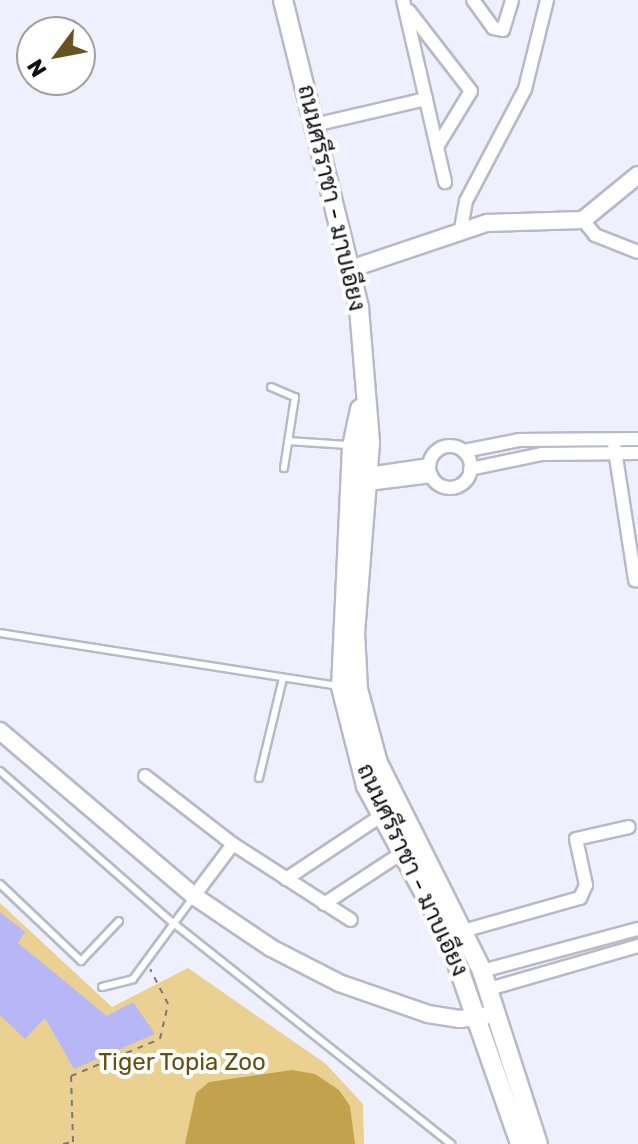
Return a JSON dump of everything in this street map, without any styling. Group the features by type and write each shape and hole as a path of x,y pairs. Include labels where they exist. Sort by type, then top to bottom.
{"main road":[{"name":"ถนนศรีราชา - มาบเอียง","path":"283,0 359,308 363,398 370,443 360,479 341,687 361,771 381,816 488,1015 538,1144"},
{"name":"ถนนศรีราชา - มาบเอียง","path":"363,398 352,446 360,479 355,632 358,689 378,763 489,989 488,1015 520,1144"}],"street":[{"path":"473,0 493,28 503,30 512,0"},
{"path":"461,229 466,201 525,89 547,0"},
{"path":"404,3 445,182"},
{"path":"404,3 471,91 438,145"},
{"path":"314,125 426,99"},
{"path":"350,269 461,229 518,221 583,220 638,175"},
{"path":"583,220 595,235 638,252"},
{"path":"613,439 635,580"},
{"path":"430,470 439,449 452,446 464,451 510,441 638,439"},
{"path":"510,441 513,458"},
{"path":"464,451 470,469"},
{"path":"430,470 443,486 455,487 470,469 513,458 638,453"},
{"path":"360,479 430,470"},
{"path":"0,731 194,896 271,948 339,983 428,1014 488,1015"},
{"path":"145,776 233,844 351,920"},
{"path":"286,879 381,816"},
{"path":"463,931 580,898 586,885 576,839 629,827"},
{"path":"194,896 233,844"},
{"path":"324,904 402,853"},
{"path":"482,971 638,929"},
{"path":"489,989 638,946"}],"lane":[{"path":"271,387 295,395 284,468"},
{"path":"288,441 352,446"},
{"path":"0,633 341,687"},
{"path":"259,778 283,678"},
{"path":"0,771 172,922 451,1144"},
{"path":"0,884 81,961 119,921"},
{"path":"102,987 133,979 143,958 194,896"}],"path":[{"path":"63,1144 72,1143 71,1076 160,1039 168,1004 143,958"}],"green space":[{"name":"Tiger Topia Zoo","path":"0,903 112,1007 188,968 326,1064 363,1104 364,1144 0,1144"}],"shaded area":[{"path":"292,1070 315,1074 339,1090 350,1106 355,1144 185,1144 196,1093 209,1082"}],"building":[{"path":"0,912 25,932 18,943 107,1016 133,1002 155,1034 74,1069 45,1018 25,1039 0,1015"}]}
